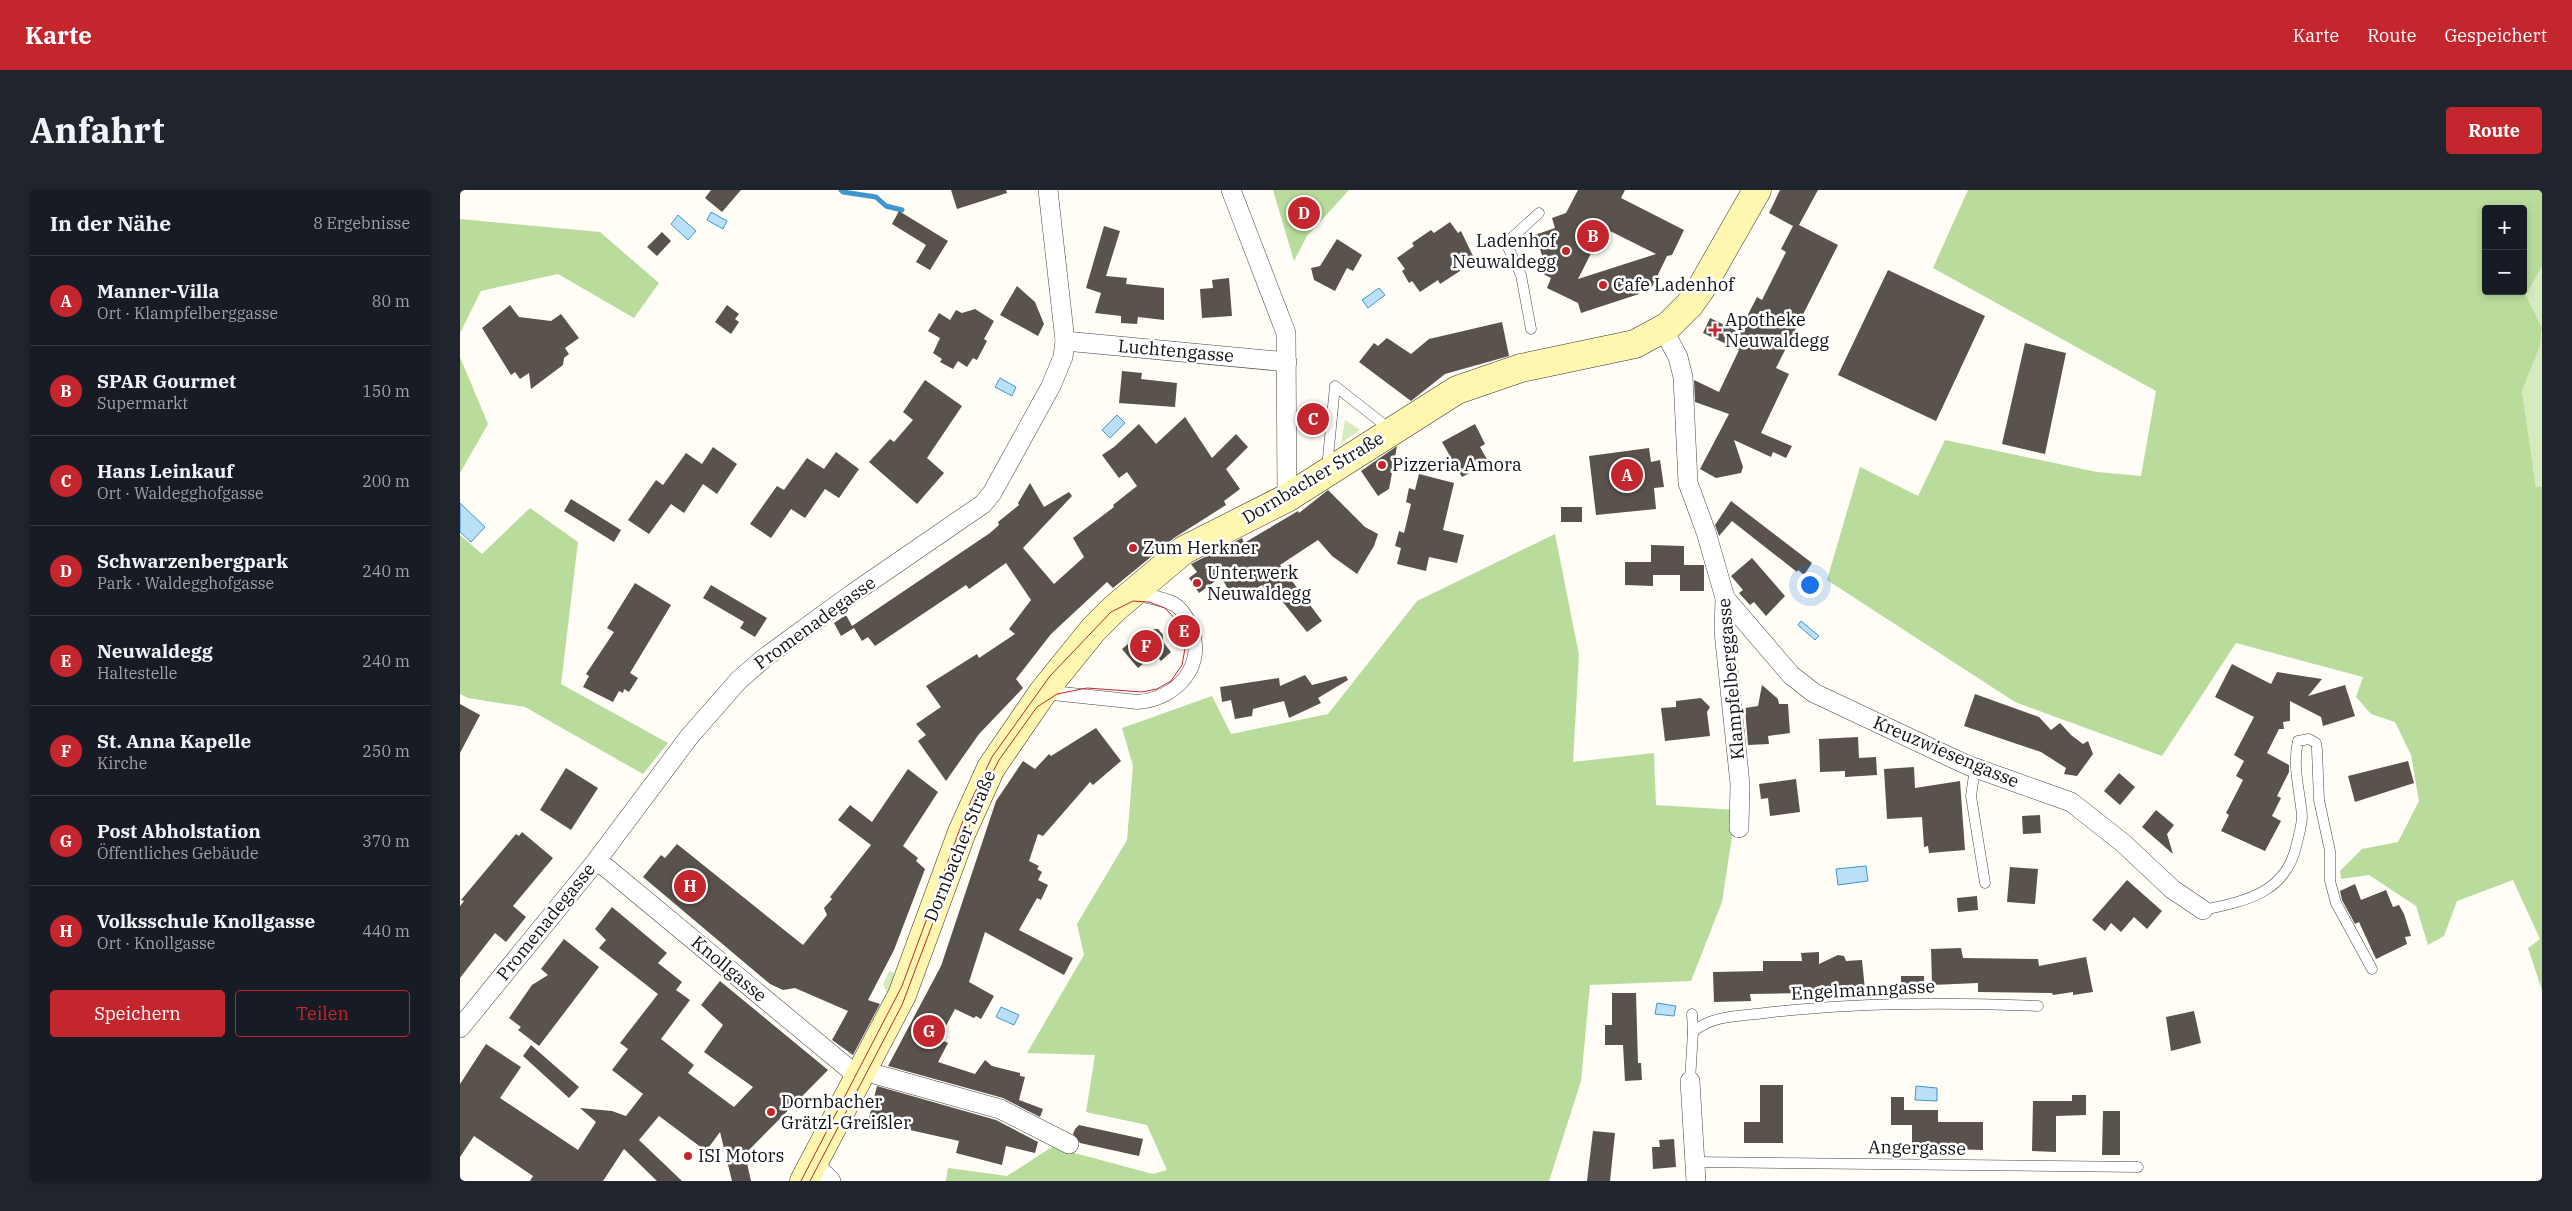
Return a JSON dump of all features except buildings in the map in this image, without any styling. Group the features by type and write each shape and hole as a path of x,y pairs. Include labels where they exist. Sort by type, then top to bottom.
{"main road":[{"name":"Dornbacher Straße","path":"816,1175 907,982 979,789 1004,745 1042,692 1093,630 1184,550 1287,498 1467,385 1540,364 1626,347 1649,338 1663,329 1690,304 1700,290 1757,190"}],"street":[{"name":"Promenadegasse","path":"460,1028 597,860 689,736 738,681 763,659 852,594 983,504 992,493 1051,386 1062,357 1065,341 1048,190"},
{"path":"1231,190 1286,333 1287,498"},
{"name":"Klampfelberggasse","path":"1663,329 1678,358 1682,377 1688,483 1706,532 1725,598 1724,632 1740,784 1739,828"},
{"name":"Luchtengasse","path":"1065,341 1287,362"},
{"path":"1042,692 1119,701 1150,702 1174,691 1190,671 1195,647 1194,636 1187,618 1175,605 1133,593"},
{"name":"Kreuzwiesengasse","path":"1725,598 1801,685 1838,706 1975,768 2071,802 2123,843 2172,889 2202,910"},
{"name":"Knollgasse","path":"597,860 862,1075"},
{"path":"862,1075 1000,1109 1069,1144"},
{"path":"1690,1081 1696,1181"}],"lane":[{"path":"1531,329 1521,275 1506,243 1539,213"},
{"path":"1327,473 1335,386 1392,431"},
{"path":"2202,910 2262,894 2280,880 2295,855 2302,819 2295,753 2298,741 2308,739 2316,743 2319,800 2330,852 2330,881 2336,903 2372,969"},
{"path":"1975,768 1971,796 1985,883"},
{"name":"Engelmanngasse","path":"1693,1032 1703,1023 1732,1017 1815,1007 1945,1002 2038,1006"},
{"path":"1690,1081 1693,1032 1692,1014"},
{"name":"Angergasse","path":"1696,1162 2138,1167"}],"green space":[{"path":"1273,190 1349,190 1307,236 1294,261"},
{"path":"1968,190 2542,190 2542,266 2527,293 2527,205 2482,205 2482,295 2526,295 2542,328 2540,346 2522,391 2536,487 2542,486 2542,990 2528,948 2540,939 2513,880 2457,901 2444,936 2428,945 2416,906 2369,875 2341,879 2340,871 2362,849 2398,842 2419,801 2411,755 2395,722 2371,714 2356,697 2363,677 2236,643 2162,756 2015,702 1827,580 1860,467 1918,496 1945,440 2097,472 2141,476 2156,391 1933,268"},
{"path":"460,219 600,232 659,283 634,318 558,274 481,291 460,333"},
{"path":"2542,266 2542,328 2526,295"},
{"path":"2542,331 2542,486 2536,487 2522,391 2540,346"},
{"path":"460,357 488,424 460,473"},
{"path":"1345,420 1360,430 1341,443"},
{"path":"530,508 578,542 561,684 668,743 643,774 525,707 468,698 460,694 460,535 482,554"},
{"path":"1555,534 1579,655 1573,762 1654,753 1656,805 1736,810 1722,902 1691,981 1590,985 1581,1081 1549,1181 946,1181 948,1168 1007,1176 1052,1147 1153,1174 1167,1170 1147,1125 1086,1112 1095,1055 1027,1053 1084,955 1077,924 1127,840 1133,766 1122,728 1212,696 1231,734 1328,714 1417,601"},
{"path":"889,971 898,974 889,998 883,984"}],"water":[{"path":"711,212 727,221 723,229 707,220"},
{"path":"678,215 696,231 688,240 671,224"},
{"path":"1379,288 1385,295 1368,308 1362,300"},
{"path":"1000,378 1016,387 1012,396 995,387"},
{"path":"1117,415 1125,423 1110,438 1102,430"},
{"path":"460,503 485,527 471,542 460,532"},
{"path":"1801,621 1819,636 1815,640 1798,625"},
{"path":"1866,866 1868,881 1838,885 1836,869"},
{"path":"1657,1003 1676,1006 1674,1016 1655,1014"},
{"path":"1001,1007 1019,1015 1014,1025 996,1017"},
{"path":"1916,1086 1937,1088 1937,1101 1915,1100"}],"waterway":[{"path":"841,190 843,192 876,197 886,206 902,210"}],"tram line":[{"path":"801,1181 902,986 968,807 992,757 1050,676 1111,612 1133,601 1149,602 1165,608 1180,624 1186,643 1182,665 1171,681 1157,689 1142,692 1087,688 1057,694 1037,707 999,760 981,795 902,1005 810,1181"}],"place":[{"name":"Schwarzenbergpark","path":"1304,213"},
{"name":"SPAR Gourmet","path":"1593,236"},
{"name":"Ladenhof Neuwaldegg","path":"1566,251"},
{"name":"Cafe Ladenhof","path":"1603,285"},
{"name":"Apotheke Neuwaldegg","path":"1715,330"},
{"name":"Hans Leinkauf","path":"1313,419"},
{"name":"Pizzeria Amora","path":"1382,465"},
{"name":"Manner-Villa","path":"1627,475"},
{"name":"Zum Herkner","path":"1133,548"},
{"name":"Unterwerk Neuwaldegg","path":"1197,583"},
{"name":"Neuwaldegg","path":"1184,631"},
{"name":"St. Anna Kapelle","path":"1146,646"},
{"name":"Volksschule Knollgasse","path":"690,886"},
{"name":"Post Abholstation","path":"929,1031"},
{"name":"Dornbacher Grätzl-Greißler","path":"771,1112"},
{"name":"ISI Motors","path":"688,1156"}]}
